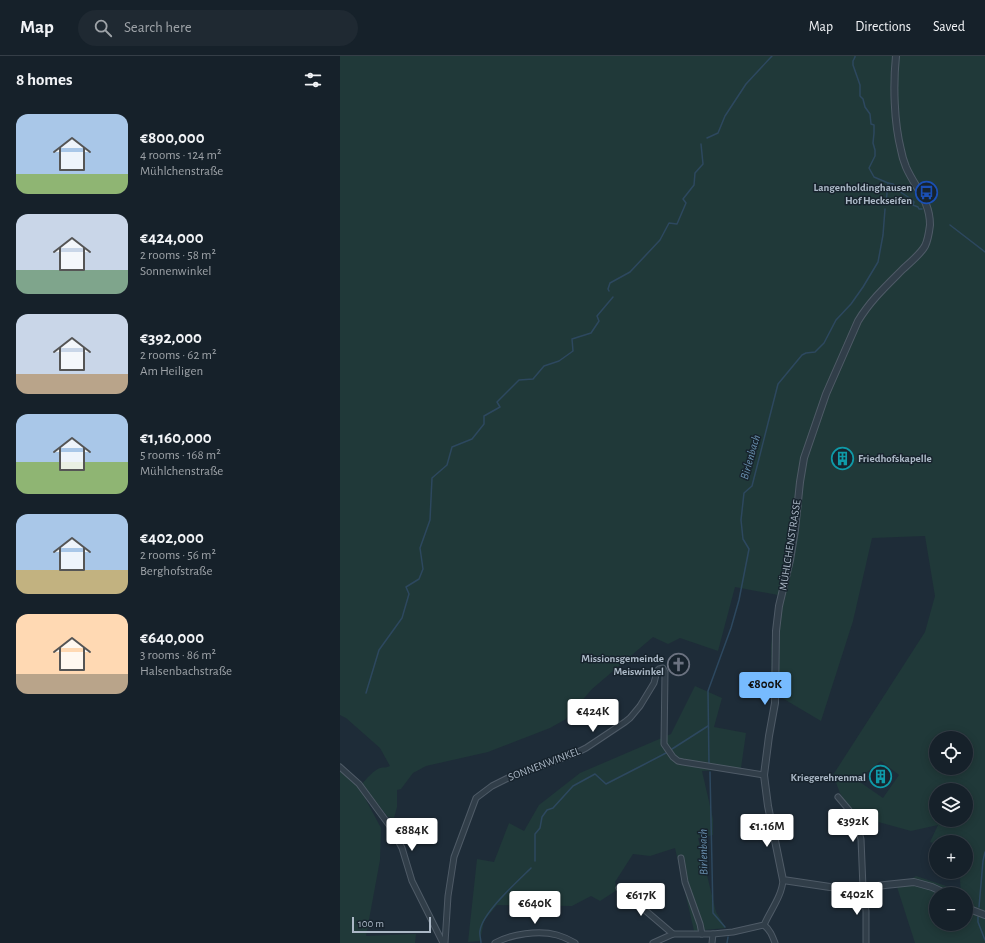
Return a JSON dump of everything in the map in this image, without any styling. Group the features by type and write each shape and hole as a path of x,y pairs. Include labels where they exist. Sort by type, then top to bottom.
{"street":[{"name":"MÜHLCHENSTRASSE","path":"783,880 768,806 764,775 775,703 776,631 779,606 790,560 804,458 826,394 858,321 876,297 924,247 928,239 930,219 928,210 925,201 906,168 901,151 896,109 896,56"},
{"name":"SONNENWINKEL","path":"444,943 448,896 454,857 476,798 492,786 510,777 574,754 586,748 625,722 640,706 654,683 657,671 659,669 663,668 665,672 664,744 673,757 678,761 683,762 764,775"},
{"path":"340,767 360,784 392,829 402,848 412,881 444,943"},
{"path":"838,797 849,810 856,822 861,839 863,888 866,911 866,943"},
{"path":"681,858 685,882 700,924 702,934"},
{"path":"764,925 777,899 783,880 830,887 863,888 914,882 932,887"},
{"path":"619,888 673,934"},
{"path":"973,910 985,915"},
{"path":"653,943 673,934 713,934 733,932 764,925"},
{"path":"764,925 772,934 774,943"},
{"path":"495,943 513,936 550,934 558,935 575,943"},
{"path":"712,943 713,934"}],"green space":[{"path":"340,56 985,56 985,943 915,943 897,887 916,876 948,887 929,887 929,931 973,931 973,887 960,887 960,880 973,879 973,835 933,835 937,827 973,827 973,783 929,783 929,827 911,831 871,820 857,821 840,793 833,775 925,632 935,596 925,536 872,538 853,621 821,721 772,692 771,646 778,595 735,587 718,651 680,638 668,644 653,637 592,689 566,719 550,728 488,752 426,766 413,773 401,789 397,790 397,807 394,818 388,817 362,784 378,769 390,766 380,748 346,718 340,715","holes":["881,761 899,775 883,798 857,780"]},
{"path":"695,686 722,698 714,727 746,733 741,768 702,771 713,819 713,835 698,838 716,912 726,928 694,931 675,848 650,856 633,854 615,882 617,890 600,901 591,896 572,906 497,905 484,921 480,941 468,942 477,859 494,862 509,823 524,831 539,805 580,773 671,734"},
{"path":"340,763 352,774 381,828 380,860 366,936 416,934 415,943 340,943"}],"waterway":[{"path":"707,138 718,133 725,116 746,84 772,56"},
{"name":"Birlenbach","path":"855,56 853,65 860,85 860,96 870,114 871,124 874,125 873,143 875,156 869,168 874,177 888,183 886,203"},
{"path":"609,291 608,289 610,283 630,272 660,240 669,223 677,224 686,203 683,199 694,185 695,173 703,164 701,144"},
{"path":"888,183 893,184 911,199 914,202 913,205 919,209 922,209"},
{"name":"Birlenbach","path":"709,764 708,691 731,628 739,600 749,549 743,539 741,520 744,493 752,486 778,384 802,355 815,352 824,343 836,320 851,304 863,287 878,262 883,235 885,209"},
{"path":"950,225 985,252"},
{"path":"366,693 379,650 402,618 409,594 406,587 419,579 423,569 420,548 430,520 432,478 447,465 452,447 472,439 484,424 484,416 500,407 497,402 519,380 533,379 544,366 559,361 573,351 572,339 591,333 599,321 597,316 613,297"},
{"path":"672,749 708,726"},
{"path":"535,861 535,834 540,828 542,817 547,810 553,808 573,786 595,774 606,784 666,753"},
{"name":"Birlenbach","path":"710,772 713,913 725,927"},
{"path":"979,907 985,852"},
{"path":"481,943 480,931 487,915 501,898 531,868"},
{"path":"978,917 978,922 985,940"},
{"name":"Birlenbach","path":"727,943 728,937"}],"place":[{"name":"Langenholdinghausen Hof Heckseifen","path":"927,193"},
{"name":"Friedhofskapelle","path":"843,458"},
{"name":"Missionsgemeinde Meiswinkel","path":"679,664"},
{"name":"Kriegerehrenmal","path":"881,777"}]}
